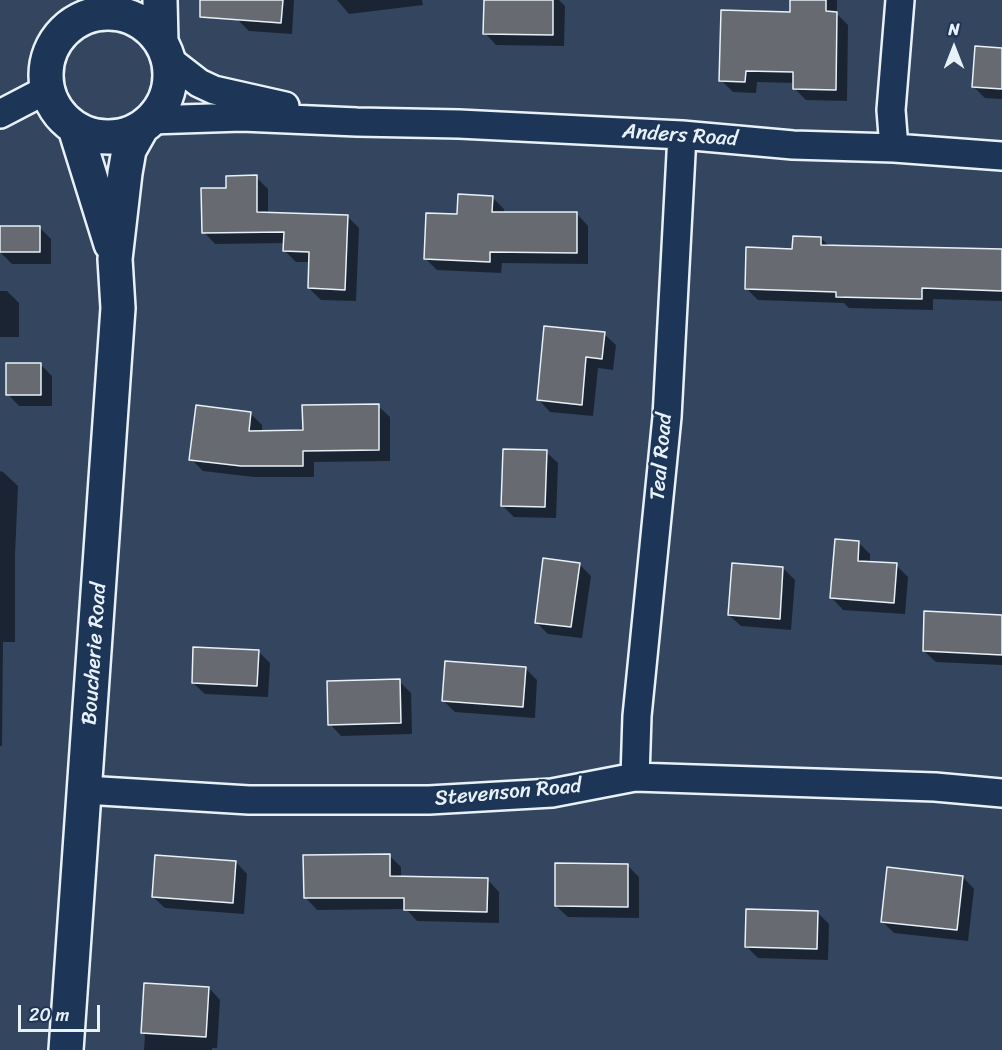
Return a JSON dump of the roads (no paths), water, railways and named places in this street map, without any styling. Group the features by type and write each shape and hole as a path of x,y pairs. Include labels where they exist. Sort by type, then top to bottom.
{"main road":[{"path":"160,0 165,51 171,76 168,93 161,108 146,124 130,133 116,136 88,134 75,128 58,111 48,89 48,66 55,43 78,21 103,8 112,14 131,18 148,27 165,51"},
{"name":"Boucherie Road","path":"66,1050 118,308 116,259 129,150 146,124"},
{"name":"Boucherie Road","path":"75,128 116,259"}],"street":[{"path":"894,148 891,110 900,0"},
{"name":"Anders Road","path":"165,51 199,83 214,90 357,122"},
{"path":"0,114 48,89"},
{"name":"Anders Road","path":"146,124 242,117 459,124 682,135 793,145 894,148 1002,156"},
{"name":"Teal Road","path":"635,777 637,716 667,417 682,135"},
{"name":"Stevenson Road","path":"86,790 249,800 429,800 552,793 635,777 935,787 1002,793"}]}
